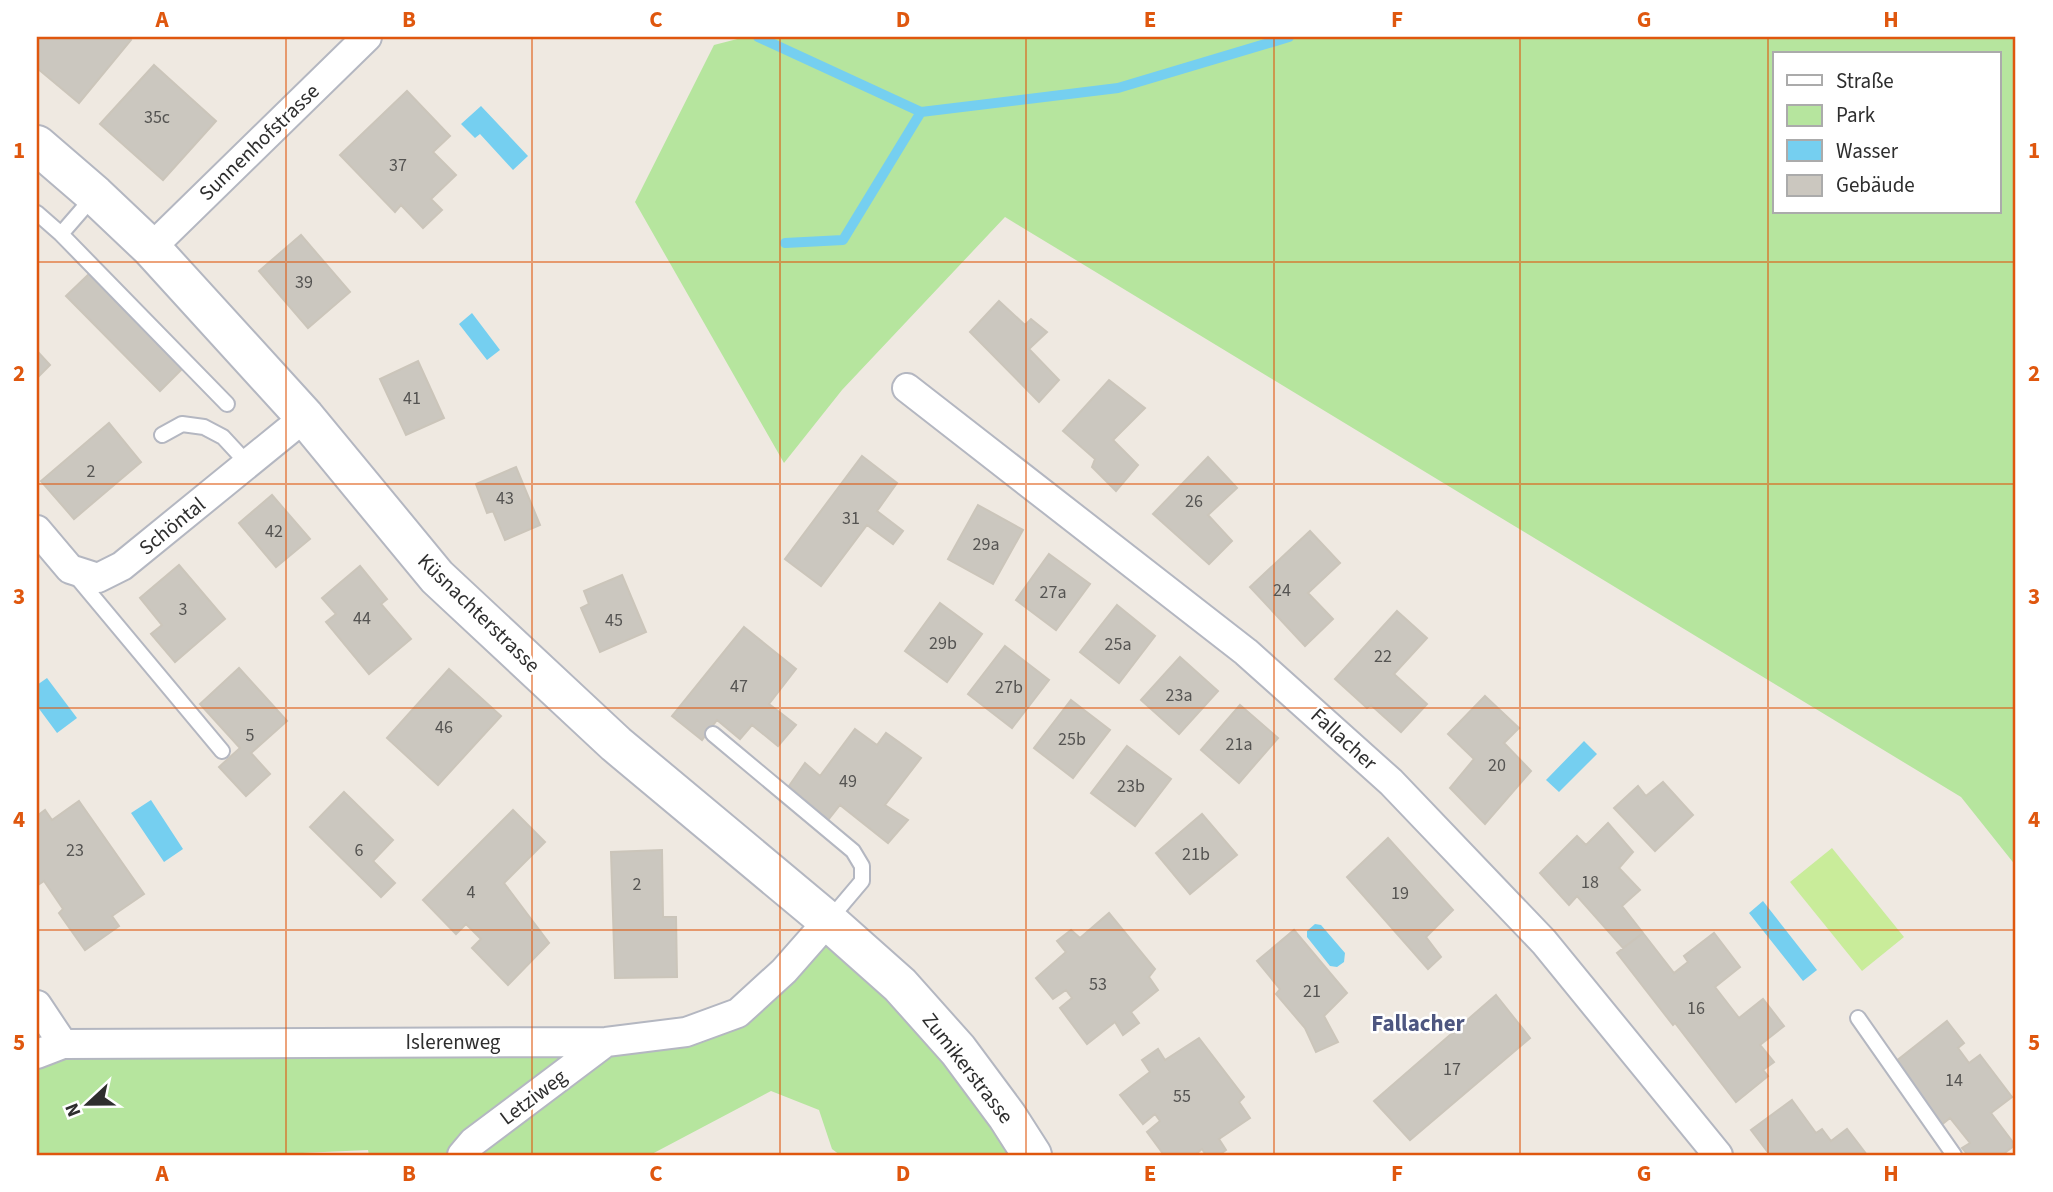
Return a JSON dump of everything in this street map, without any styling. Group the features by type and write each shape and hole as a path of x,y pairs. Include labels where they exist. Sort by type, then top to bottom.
{"main road":[{"name":"Küsnachterstrasse","path":"37,145 151,248 305,417 437,577 616,744 828,921 900,985"},
{"name":"Zumikerstrasse","path":"900,985 958,1050 1032,1155"}],"street":[{"name":"Sunnenhofstrasse","path":"151,248 367,37"},
{"name":"Fallacher","path":"907,387 1246,652 1391,782 1544,942 1718,1155"},
{"name":"Schöntal","path":"70,569 98,578 122,566 305,417"},
{"path":"37,530 70,569"},
{"name":"Islerenweg","path":"37,1054 63,1044 606,1042 686,1032 738,1013 784,971 828,921"},
{"path":"37,1005 63,1044"},
{"name":"Letziweg","path":"463,1155 473,1142 606,1042"}],"lane":[{"path":"61,234 95,195"},
{"path":"37,214 61,234 227,404"},
{"path":"162,435 181,424 204,427 223,437 248,464"},
{"path":"70,569 222,751"},
{"path":"713,734 853,850 862,866 862,881 828,921"},
{"path":"1858,1018 1954,1155"}],"green space":[{"path":"745,37 2016,37 2016,866 1961,797 1005,217 842,390 784,463 635,202 714,45"},
{"path":"1832,848 1904,937 1862,971 1790,882"},
{"path":"828,921 900,985 1014,1155 840,1155 832,1149 819,1110 771,1091 650,1155 369,1155 368,1150 258,1155 37,1155 37,1054 606,1042 738,1013"}],"water":[{"path":"481,106 528,156 513,170 480,134 475,138 461,124"},
{"path":"472,313 500,350 487,360 459,324"},
{"path":"47,678 77,718 57,733 37,706 37,685"},
{"path":"1584,741 1597,754 1559,792 1546,780"},
{"path":"151,800 183,849 164,862 131,813"},
{"path":"1763,901 1817,970 1803,981 1749,913"},
{"path":"1315,924 1321,925 1345,953 1344,962 1337,967 1330,966 1307,937 1307,931"}],"building":[{"path":"37,37 127,37 131,40 79,103 37,68"},
{"path":"154,65 216,121 163,180 100,124"},
{"path":"407,91 450,136 433,152 456,175 431,199 442,210 423,228 401,205 395,212 340,155"},
{"path":"301,235 350,292 308,328 259,271"},
{"path":"89,274 182,369 160,391 66,296"},
{"path":"999,301 1025,325 1031,319 1047,332 1029,349 1059,380 1039,402 970,332"},
{"path":"37,351 50,365 37,378"},
{"path":"418,361 444,418 406,435 380,379"},
{"path":"1109,380 1145,408 1113,440 1138,465 1116,491 1092,467 1095,459 1063,431"},
{"path":"109,423 141,462 74,519 41,481"},
{"path":"862,456 897,483 877,511 903,531 893,544 867,525 821,586 785,559"},
{"path":"1208,457 1237,488 1208,515 1232,541 1209,564 1153,514"},
{"path":"516,467 540,525 505,540 493,511 487,513 476,484"},
{"path":"272,495 310,539 276,567 239,523"},
{"path":"978,505 1023,530 993,584 948,559"},
{"path":"1310,531 1340,563 1308,593 1333,619 1305,646 1250,587"},
{"path":"1049,554 1090,584 1056,630 1016,600"},
{"path":"179,565 225,619 175,662 151,634 162,625 140,598"},
{"path":"360,566 387,599 381,604 411,639 369,674 326,622 336,614 322,598"},
{"path":"622,575 646,632 600,652 581,608 589,604 584,591"},
{"path":"940,603 982,634 947,682 905,651"},
{"path":"1117,605 1155,636 1119,683 1080,652"},
{"path":"1397,611 1427,638 1394,674 1427,704 1401,732 1371,705 1367,708 1335,679"},
{"path":"744,627 796,669 769,704 796,725 778,746 752,725 740,739 717,720 702,740 672,716"},
{"path":"1005,646 1049,680 1012,728 968,694"},
{"path":"1180,657 1218,691 1179,734 1141,700"},
{"path":"239,668 287,721 251,753 270,774 246,796 219,767 240,748 200,704"},
{"path":"449,669 501,716 438,785 387,738"},
{"path":"1485,696 1519,728 1504,743 1531,771 1485,824 1450,788 1474,759 1448,734"},
{"path":"1071,700 1110,730 1073,778 1034,748"},
{"path":"1240,705 1278,738 1239,783 1201,750"},
{"path":"855,729 877,745 886,733 921,758 885,805 908,820 888,843 840,805 828,820 789,786 805,763 820,776"},
{"path":"1127,746 1171,779 1135,826 1091,793"},
{"path":"1663,782 1693,815 1655,851 1614,808 1638,786 1646,796"},
{"path":"344,792 393,840 373,861 395,883 381,897 310,827"},
{"path":"79,801 144,894 112,916 119,926 85,950 59,913 63,909 44,881 38,885 37,882 37,816 45,810 52,820"},
{"path":"513,810 545,842 504,883 549,943 508,985 472,948 481,939 466,924 456,934 423,900"},
{"path":"1202,814 1237,855 1190,894 1156,853"},
{"path":"1608,823 1633,852 1619,868 1640,890 1622,906 1643,933 1623,948 1577,896 1569,905 1540,873 1577,836 1586,845"},
{"path":"1388,838 1453,910 1426,937 1441,957 1428,969 1347,877"},
{"path":"662,850 663,917 676,917 677,977 615,978 611,852"},
{"path":"1109,913 1155,969 1149,977 1158,990 1131,1012 1139,1023 1123,1035 1115,1022 1087,1044 1060,1008 1072,998 1066,990 1053,999 1036,978 1066,952 1057,941 1071,930 1080,938"},
{"path":"1294,930 1347,993 1324,1016 1338,1042 1316,1052 1305,1028 1276,994 1280,989 1257,961"},
{"path":"1643,933 1674,973 1688,962 1684,956 1714,933 1740,967 1715,987 1739,1018 1763,999 1784,1026 1760,1045 1774,1062 1763,1070 1768,1076 1736,1102 1617,953"},
{"path":"1496,995 1530,1038 1410,1140 1374,1101"},
{"path":"1947,1021 1964,1043 1958,1048 1969,1063 1980,1055 2012,1097 1991,1113 2015,1145 2002,1155 1968,1155 1962,1148 1970,1143 1950,1118 1940,1126 1924,1104 1926,1102 1895,1062"},
{"path":"1199,1038 1244,1097 1239,1102 1250,1118 1219,1139 1226,1150 1219,1155 1206,1155 1202,1149 1195,1155 1164,1155 1147,1132 1160,1121 1155,1114 1143,1124 1120,1095 1150,1072 1142,1060 1158,1049 1165,1060"},
{"path":"1792,1100 1816,1133 1822,1129 1831,1141 1847,1129 1867,1155 1770,1155 1751,1130"}],"waterway":[{"path":"758,37 921,112 1118,88 1289,37"},
{"path":"785,243 843,240 921,112"}],"district":[{"name":"Fallacher","path":"1418,1023"}]}
